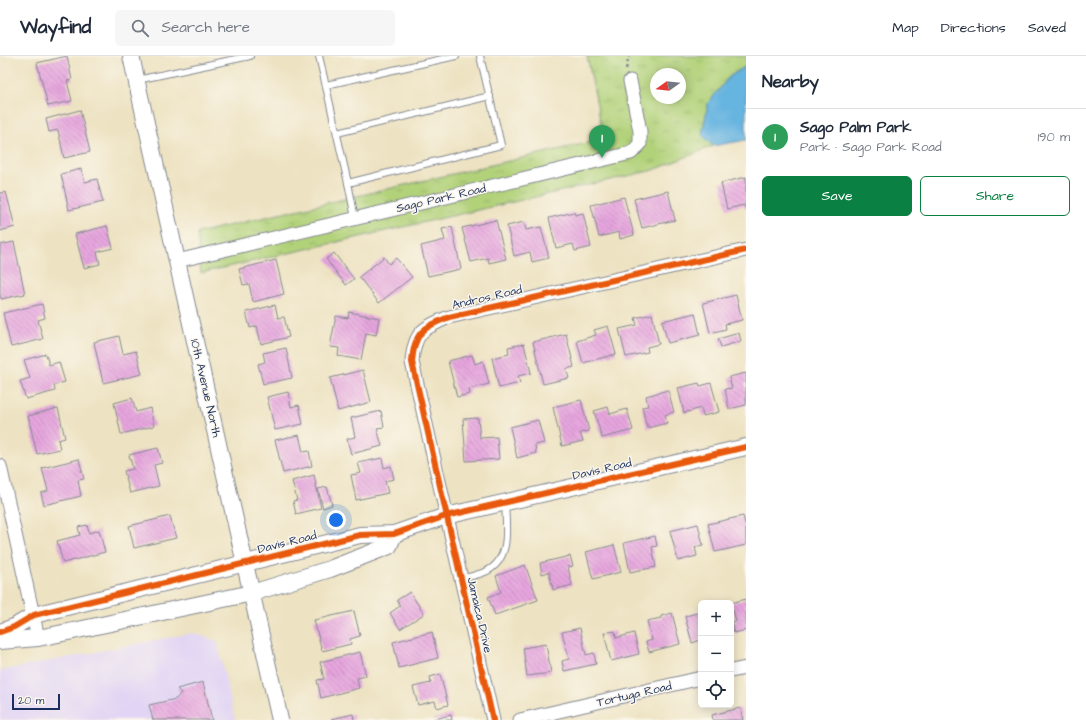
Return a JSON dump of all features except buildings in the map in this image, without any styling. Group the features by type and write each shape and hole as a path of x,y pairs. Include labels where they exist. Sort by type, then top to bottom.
{"street":[{"name":"10th Avenue North","path":"132,56 280,720"},
{"name":"Sago Park Road","path":"177,261 631,153 640,144 640,130 630,81"},
{"name":"Andros Road","path":"446,516 412,362 413,347 418,335 431,325 449,317 746,250"},
{"name":"Davis Road","path":"0,632 14,627 34,615 360,535 394,534 446,516 746,447"},
{"path":"0,466 38,638"},
{"name":"Jamaica Drive","path":"446,516 493,720"},
{"path":"0,641 38,638 112,624 252,593 330,569 389,546 394,534"},
{"path":"734,671 746,668"},
{"name":"Tortuga Road","path":"520,720 698,679"}],"lane":[{"path":"137,80 250,56"},
{"path":"319,56 355,218"},
{"path":"326,85 456,56"},
{"path":"348,183 501,145 480,56"},
{"path":"337,133 490,96"},
{"path":"461,579 484,572 492,568 499,560 507,542 505,502"}],"shaded area":[{"path":"192,633 217,641 235,720 0,720 0,671"}],"green space":[{"path":"587,56 746,56 746,66 729,77 702,135 713,146 654,170 201,273 197,233 604,139"}],"water":[{"path":"746,66 746,140 713,146 702,135 708,103 729,77"}],"cycle path":[{"path":"493,720 412,362 413,352 418,337 426,328 449,317 746,250"},
{"path":"0,632 14,627 34,615 360,535 394,534 446,516 746,447"}],"place":[{"name":"Sago Palm Park","path":"602,158"}]}
